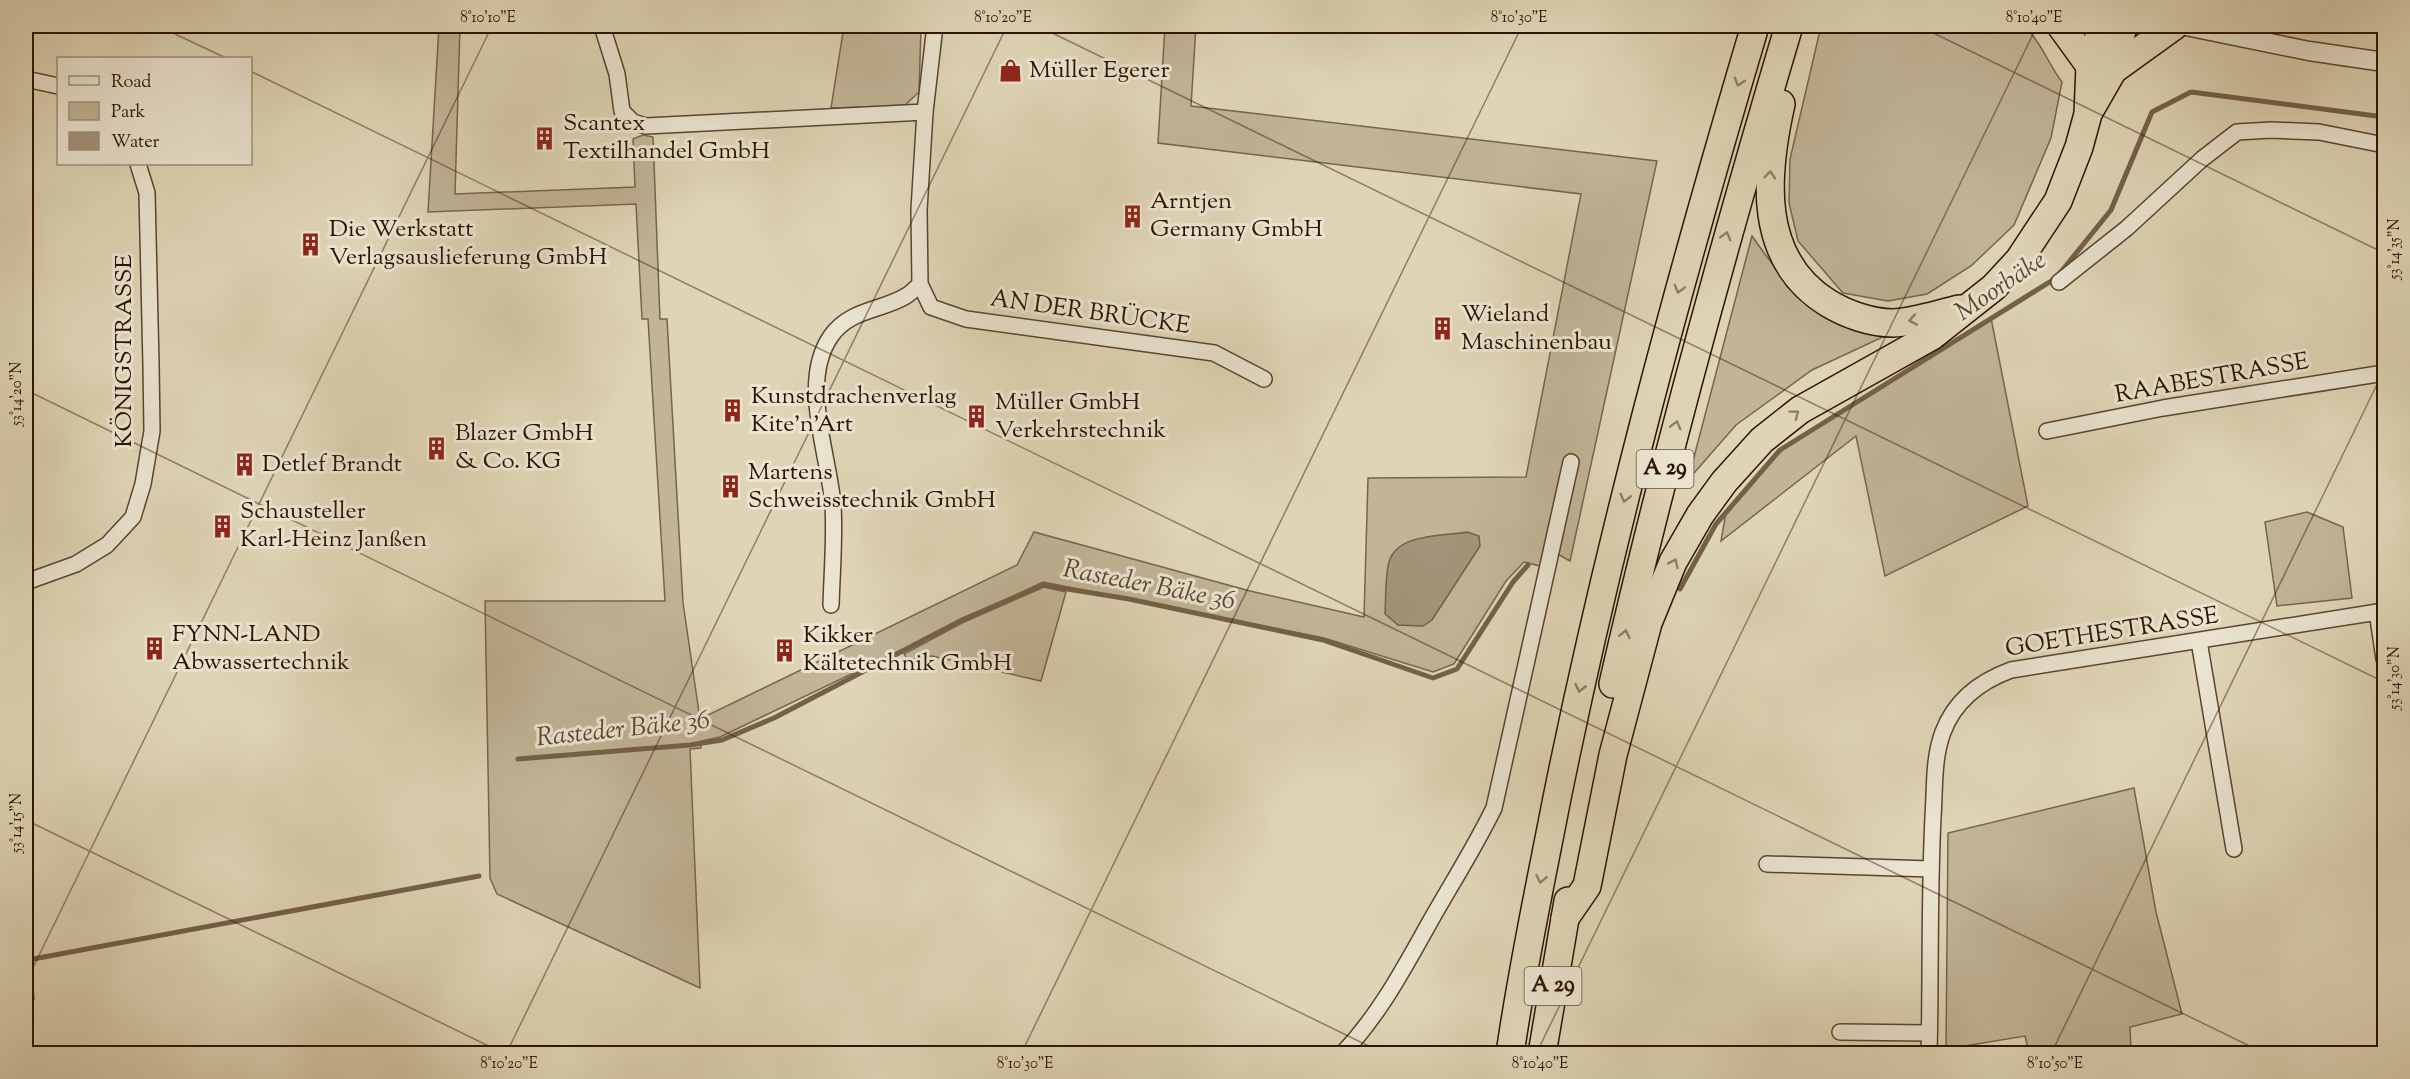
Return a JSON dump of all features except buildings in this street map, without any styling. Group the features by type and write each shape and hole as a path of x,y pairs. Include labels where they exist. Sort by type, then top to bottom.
{"highway":[{"name":"A 29","path":"1510,1053 1535,911 1576,704 1615,536 1665,339 1755,26"},
{"name":"A 29","path":"1542,1053 1565,918 1607,711 1645,545 1713,283 1789,26"},
{"path":"1803,26 1781,106 1769,182 1772,213 1786,261 1800,281 1818,297 1840,311 1862,318 1890,323 1970,307"},
{"path":"2061,26 2102,68"},
{"path":"2102,26 2102,68"},
{"path":"1565,918 1587,886 1613,754 1648,623 1673,562 1700,515 1724,482 1762,440 1800,410 1932,336 1994,287 2019,260 2041,230 2058,201 2102,68 2122,38 2123,26"},
{"path":"2102,68 2174,26"}],"street":[{"path":"602,26 617,74 622,111 633,123 646,126 925,112"},
{"path":"831,605 833,504 825,464 817,389 821,357 831,335 845,322 865,310 906,296 920,284 919,210 925,112 935,26"},
{"path":"2186,26 2297,48 2385,62"},
{"path":"26,79 57,86"},
{"path":"2059,282 2127,228 2202,159 2237,132 2271,130 2319,132 2385,145"},
{"name":"KÖNIGSTRASSE","path":"26,582 76,564 107,545 133,517 143,484 152,431 152,364 147,193 138,165"},
{"name":"AN DER BRÜCKE","path":"920,284 931,307 966,320 1214,353 1264,379"},
{"name":"RAABESTRASSE","path":"2048,431 2163,408 2385,373"},
{"path":"1342,1053 1370,1024 1472,852 1494,808 1571,462"},
{"path":"2381,612 2385,660"},
{"name":"GOETHESTRASSE","path":"1929,1053 1931,869 1936,755 1943,731 1955,709 1971,691 1991,677 2011,670 2381,612"},
{"path":"2199,641 2234,849"},
{"path":"1767,864 1931,869"},
{"path":"1840,1032 1929,1033"}],"green space":[{"path":"439,26 460,26 455,194 635,187 633,139 643,135 653,137 660,319 667,319 683,603 700,719 1017,565 1034,532 1250,591 1364,617 1368,478 1526,477 1581,194 1158,143 1165,26 1196,26 1191,106 1657,161 1570,561 1545,547 1540,566 1524,562 1506,581 1454,664 1433,672 1324,638 1043,582 720,737 701,741 701,748 690,749 700,988 497,894 490,878 485,601 665,601 648,319 642,319 636,204 428,212"},
{"path":"844,26 921,26 919,92 904,106 831,108"},
{"path":"1821,26 2023,26 2040,45 2062,82 2051,138 2014,225 1971,266 1927,294 1888,301 1843,293 1798,241 1789,203 1790,159"},
{"path":"1752,236 1781,275 1803,298 1844,325 1883,337 1812,370 1736,425 1688,480"},
{"path":"1991,318 2028,506 1885,576 1856,436 1721,541 1726,512 1780,450"},
{"path":"2307,512 2343,527 2352,598 2277,606 2265,522"},
{"path":"1044,587 1066,592 1041,681 932,656 908,660 904,654 962,623"},
{"path":"2134,788 2156,912 2182,1014 2130,1027 2131,1053 2029,1053 2025,1036 1946,1049 1948,833"},
{"path":"28,924 34,999 26,999 26,925"}],"water":[{"path":"1467,532 1479,536 1480,546 1432,620 1423,626 1398,625 1385,614 1389,562 1401,546 1422,538"}],"waterway":[{"name":"Moorbäke","path":"1680,589 1716,524 1780,450 2056,278 2111,210 2152,112 2191,92 2384,117"},
{"name":"Rasteder Bäke 36","path":"518,759 690,745 722,740 774,718 962,620 1043,585 1129,599 1323,640 1433,678 1457,669 1513,582 1528,565"},
{"path":"33,959 479,876"}],"place":[{"name":"Müller Egerer","path":"1011,71"},
{"name":"Scantex Textilhandel GmbH","path":"545,138"},
{"name":"Arntjen Germany GmbH","path":"1132,216"},
{"name":"Die Werkstatt Verlagsauslieferung GmbH","path":"311,244"},
{"name":"Wieland Maschinenbau","path":"1443,329"},
{"name":"Kunstdrachenverlag Kite'n'Art","path":"733,411"},
{"name":"Müller GmbH Verkehrstechnik","path":"977,417"},
{"name":"Blazer GmbH & Co. KG","path":"437,448"},
{"name":"Detlef Brandt","path":"244,465"},
{"name":"Martens Schweisstechnik GmbH","path":"730,487"},
{"name":"Schausteller Karl-Heinz Janßen","path":"222,526"},
{"name":"FYNN-LAND Abwassertechnik","path":"154,649"},
{"name":"Kikker Kältetechnik GmbH","path":"785,650"}]}
